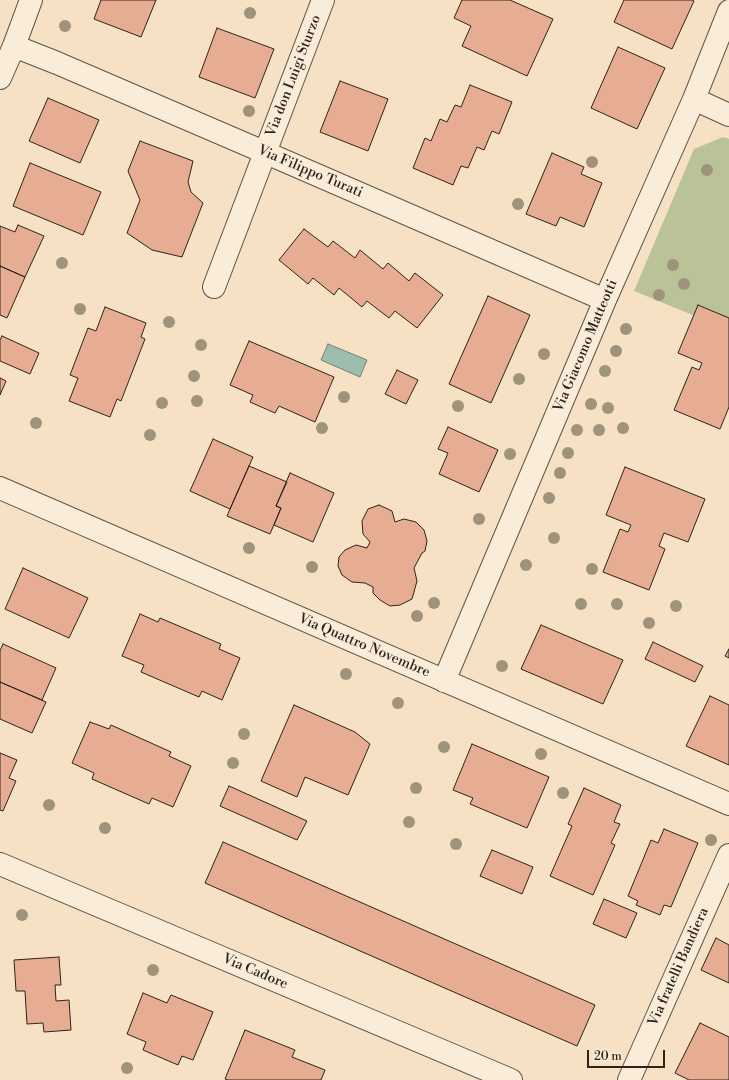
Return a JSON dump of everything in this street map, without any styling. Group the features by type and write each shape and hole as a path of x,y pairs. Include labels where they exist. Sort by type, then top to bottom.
{"street":[{"path":"0,78 32,0"},
{"name":"Via don Luigi Sturzo","path":"214,287 323,0"},
{"name":"Via Giacomo Matteotti","path":"444,681 605,300 694,99 729,11"},
{"name":"Via Filippo Turati","path":"14,46 64,66 605,300"},
{"path":"694,99 729,115"},
{"name":"Via Quattro Novembre","path":"0,488 729,804"},
{"name":"Via fratelli Bandiera","path":"629,1080 729,855"},
{"name":"Via Cadore","path":"2,870 511,1080"}],"shaded area":[{"path":"723,137 729,139 729,330 634,291 694,149"},
{"path":"328,344 367,360 360,377 321,360"}],"building":[{"path":"101,0 156,0 141,37 94,19"},
{"path":"462,0 510,0 553,19 527,76 462,46 471,26 454,18"},
{"path":"624,0 694,1 672,49 614,22"},
{"path":"217,28 274,49 255,98 199,77"},
{"path":"618,47 665,68 637,129 591,108"},
{"path":"340,81 388,99 368,151 320,132"},
{"path":"470,85 512,102 499,134 492,131 484,150 477,147 468,168 461,166 453,185 413,168 425,138 431,141 440,119 447,122 455,105 461,107"},
{"path":"48,98 99,120 80,163 29,141"},
{"path":"140,141 193,161 188,182 191,192 203,203 182,257 152,250 127,233 140,200 128,171"},
{"path":"552,153 584,167 581,174 602,183 584,227 560,217 556,226 526,214"},
{"path":"30,163 101,192 83,235 13,206"},
{"path":"18,225 44,236 25,277 0,266 0,226 15,232"},
{"path":"304,229 328,247 333,241 355,258 360,250 383,269 388,263 409,281 415,273 443,295 417,328 395,311 389,318 367,301 362,307 339,288 334,295 313,278 308,284 279,260"},
{"path":"0,266 25,277 7,318 0,315"},
{"path":"488,296 530,315 491,403 449,384"},
{"path":"698,305 729,318 729,407 720,429 674,410 692,367 699,370 702,363 678,353"},
{"path":"105,307 146,323 141,337 145,339 121,401 117,399 110,417 69,401 78,378 70,375 88,328 96,331"},
{"path":"2,336 39,353 30,374 0,361 0,340"},
{"path":"249,341 334,377 315,422 279,406 275,413 250,402 253,395 230,385"},
{"path":"397,370 418,380 406,404 385,394"},
{"path":"0,378 6,381 0,395"},
{"path":"448,427 498,450 479,492 439,474 448,453 438,449"},
{"path":"213,439 253,457 230,509 190,491"},
{"path":"249,466 287,482 276,506 281,508 270,534 227,516"},
{"path":"625,467 705,499 688,542 664,533 659,546 665,549 649,590 603,572 620,529 628,532 631,525 606,515"},
{"path":"290,473 334,493 313,542 274,525 281,508 276,506"},
{"path":"379,505 392,511 395,522 404,519 416,522 424,530 427,541 425,551 422,553 414,568 417,581 412,599 400,605 390,606 380,600 373,593 373,587 365,583 352,582 342,575 338,566 339,557 345,550 356,545 367,548 370,542 363,534 362,521 368,509"},
{"path":"23,568 88,598 69,638 5,609"},
{"path":"140,614 158,622 160,618 221,644 219,649 240,658 222,700 202,691 199,697 141,672 144,665 122,656"},
{"path":"541,625 623,660 603,704 521,669"},
{"path":"653,642 703,666 695,682 645,659"},
{"path":"3,644 56,668 42,700 0,682 0,651"},
{"path":"729,649 729,658 725,656"},
{"path":"0,682 46,702 32,733 0,719"},
{"path":"710,696 729,705 729,765 686,746"},
{"path":"294,705 355,732 370,744 348,795 305,777 297,797 261,781"},
{"path":"90,722 109,729 111,725 171,752 169,756 191,766 173,807 152,798 149,804 92,779 94,773 72,763"},
{"path":"472,744 549,777 527,828 470,804 473,798 453,790"},
{"path":"0,753 17,760 9,778 16,781 3,811 0,810"},
{"path":"229,786 307,821 297,840 220,806"},
{"path":"584,788 621,805 614,822 620,824 611,843 615,845 593,895 550,876 572,826 568,824"},
{"path":"664,829 698,843 671,907 664,905 660,915 636,905 638,901 628,896 651,840 658,843"},
{"path":"223,842 595,1005 577,1046 205,883"},
{"path":"492,850 533,867 522,894 480,876"},
{"path":"604,899 637,913 626,938 593,924"},
{"path":"716,938 729,945 729,983 701,970"},
{"path":"59,957 61,985 55,985 56,1001 69,1000 71,1030 44,1032 43,1023 27,1024 25,991 16,991 14,960"},
{"path":"143,993 167,1003 171,995 213,1012 193,1060 182,1056 178,1065 143,1050 146,1042 127,1034"},
{"path":"700,1023 729,1037 729,1080 689,1080 675,1073"},
{"path":"245,1030 295,1050 292,1057 325,1070 321,1080 225,1079"}]}
